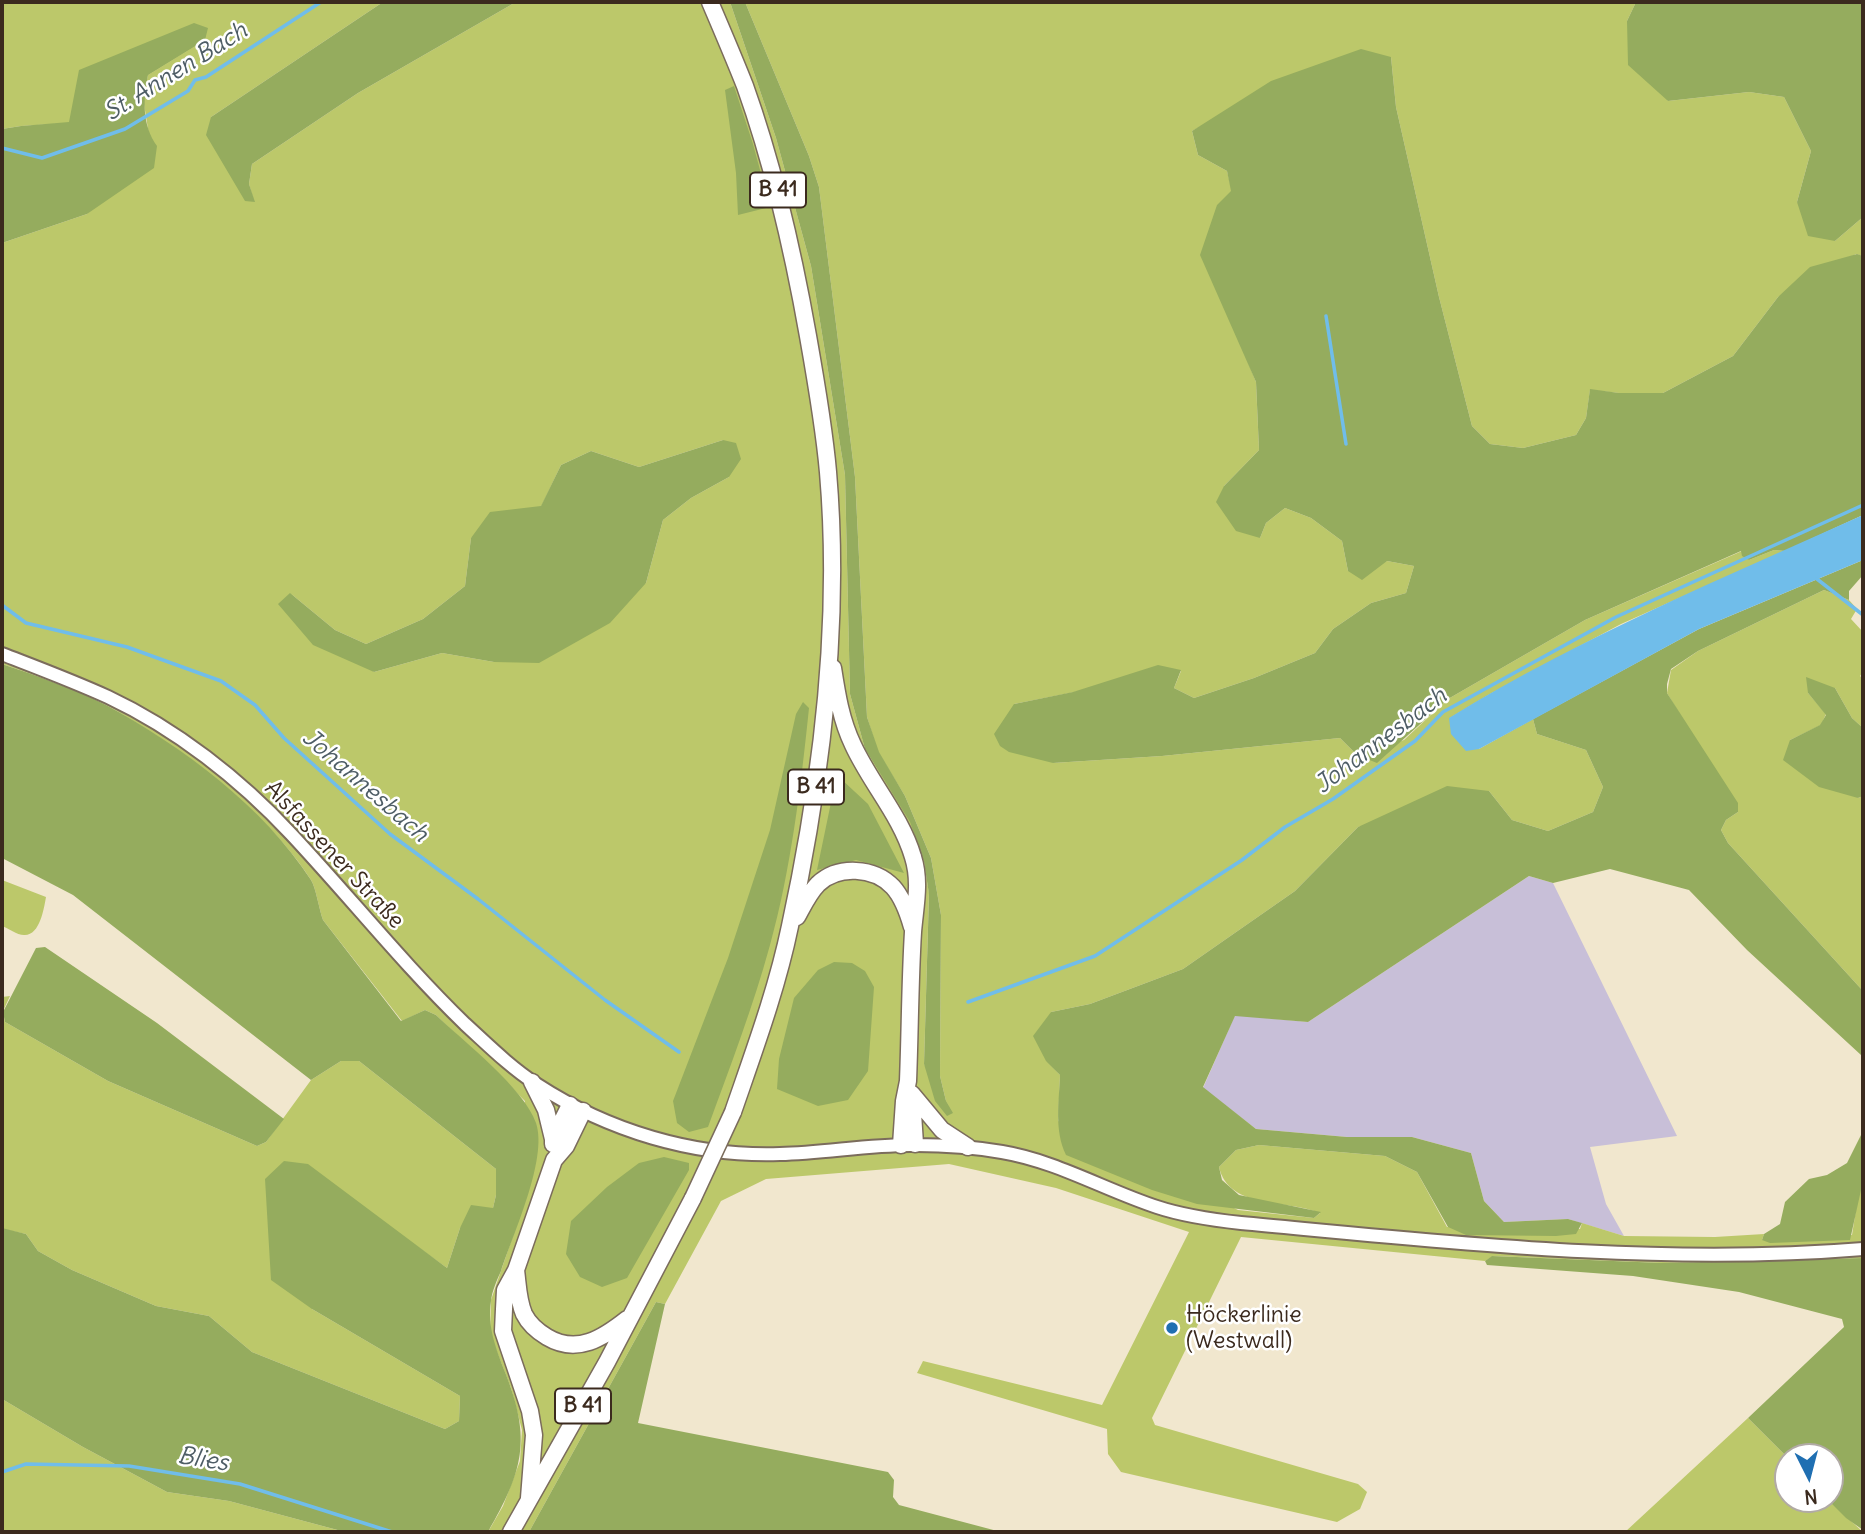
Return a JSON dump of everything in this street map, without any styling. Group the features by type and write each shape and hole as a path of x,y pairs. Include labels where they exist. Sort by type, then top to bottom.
{"highway":[{"name":"B 41","path":"511,1532 634,1313 715,1154 733,1112 762,1026 790,928 817,781 830,644 832,575 828,472 817,387 798,279 769,161 745,86 710,2"},
{"path":"830,644 843,721 864,766 906,835 915,861 918,896 913,930 908,1145"},
{"path":"790,928 818,884 843,871 856,871 882,878 894,887 913,930"},
{"path":"532,1082 546,1110 553,1139 554,1160"},
{"path":"910,1088 942,1130 968,1147"},
{"path":"553,1139 576,1108"},
{"path":"527,1502 534,1435 530,1412 503,1331 505,1290 516,1270 554,1160 566,1146 576,1108"},
{"path":"516,1270 524,1314 534,1328 550,1339 568,1346 587,1344 606,1335 634,1313"}],"main road":[{"name":"Alsfassener Straße","path":"2,654 98,693 142,715 194,749 242,786 288,831 392,949 491,1049 532,1082 576,1108 648,1137 712,1151 778,1155 908,1145 968,1147 1040,1161 1158,1208 1207,1219 1241,1223 1519,1248 1718,1254 1787,1254 1863,1249"}],"shaded area":[{"path":"1529,876 1553,883 1677,1136 1590,1147 1606,1204 1624,1236 1568,1219 1504,1222 1484,1201 1471,1153 1412,1137 1347,1137 1256,1129 1203,1088 1235,1015 1308,1022"}],"green space":[{"path":"2,2 383,2 211,117 254,202 249,184 252,164 358,93 516,2 730,2 776,138 811,266 845,475 850,694 865,749 911,822 924,862 929,893 924,1064 953,1113 946,1101 940,1076 941,915 931,858 905,796 878,752 867,717 855,477 819,187 809,156 745,2 1636,2 1627,21 1668,101 1749,92 1784,97 1811,151 1797,202 1835,241 1863,217 1863,256 1856,254 1778,297 1733,356 1663,393 1590,390 1586,418 1576,435 1523,448 1490,444 1472,426 1439,297 1396,107 1391,57 1209,122 1192,131 1198,155 1227,171 1232,191 1234,327 1256,382 1259,450 1224,486 1260,538 1266,523 1285,508 1311,518 1342,541 1348,571 1387,561 1414,566 1406,593 1371,603 1333,629 1315,653 1254,678 1194,698 1174,688 1181,671 1014,704 1053,763 1162,756 1340,738 1357,755 1404,740 1448,699 1585,620 1742,551 1749,560 1774,550 1785,551 1621,624 1450,718 1479,749 1533,719 1537,734 1586,750 1603,787 1593,812 1548,831 1512,820 1489,791 1358,827 1295,891 1183,969 1090,1004 1051,1012 1046,1060 1060,1075 1058,1121 1238,1210 1314,1218 1320,1213 1247,1197 1225,1181 1219,1167 1236,1150 1259,1145 1385,1156 1417,1172 1447,1227 1580,1229 1582,1223 1624,1236 1715,1237 1764,1234 1762,1240 1852,1235 1863,1181 1863,1258 1662,1263 1493,1256 1485,1261 1241,1237 1152,1418 1155,1425 1358,1484 1367,1492 1360,1509 1337,1522 1121,1472 1108,1454 1107,1429 917,1373 923,1361 1102,1405 1189,1232 1056,1188 949,1164 766,1179 721,1201 665,1304 656,1302 529,1532 488,1532 503,1506 520,1461 522,1430 511,1388 490,1334 491,1300 519,1218 525,1101 436,1015 425,1010 402,1021 323,920 313,884 298,862 270,829 238,799 204,771 116,711 68,688 2,664 2,243 87,214 149,135 143,98 148,75 205,40 69,123 2,129","holes":["723,440 729,477 691,498 663,520 646,583 494,662 442,653 374,672 290,593 335,630 366,644 423,619 465,586 471,538 541,507 561,465 591,451 639,467"]},
{"path":"383,2 516,2 358,93 252,164 249,184 255,202 245,201 206,135 211,117"},
{"path":"730,2 745,2 809,156 819,187 855,477 867,717 879,752 905,796 931,858 941,915 940,1076 946,1101 953,1113 947,1116 935,1101 924,1064 929,894 924,862 910,822 865,749 850,694 845,475 811,266 776,138"},
{"path":"1636,2 1863,2 1863,217 1835,241 1808,236 1797,202 1811,151 1784,97 1749,92 1668,101 1628,65 1627,21"},
{"path":"194,23 208,28 205,40 148,75 145,112 149,130 157,146 154,168 87,214 2,243 2,129 69,122 79,70"},
{"path":"1361,49 1391,57 1396,107 1439,297 1472,426 1490,444 1523,448 1576,435 1586,418 1590,389 1619,393 1663,393 1733,356 1778,297 1810,267 1857,254 1863,256 1863,515 1785,551 1774,550 1749,560 1742,556 1741,551 1585,620 1448,699 1377,763 1357,755 1340,738 1162,756 1053,763 1009,752 1000,746 994,734 1014,704 1073,692 1158,665 1181,670 1174,688 1194,698 1254,678 1315,653 1333,629 1371,603 1406,593 1414,566 1387,561 1362,580 1348,571 1342,541 1311,518 1285,508 1266,523 1260,538 1236,531 1216,502 1224,486 1259,450 1256,382 1200,255 1217,205 1231,191 1227,171 1198,155 1192,131 1271,81"},
{"path":"734,86 770,207 738,215 736,173 725,90"},
{"path":"723,440 736,443 741,459 729,477 691,498 663,520 646,583 610,623 539,663 494,662 442,653 374,672 313,645 278,604 290,593 335,630 366,644 423,619 465,586 471,538 490,512 541,506 561,465 591,451 639,467"},
{"path":"1863,560 1863,575 1849,591 1849,600 1824,590 1698,651 1671,669 1667,693 1738,803 1738,812 1726,820 1721,830 1728,843 1863,991 1863,1060 1861,1055 1747,950 1689,890 1610,869 1553,883 1529,876 1308,1022 1235,1016 1203,1087 1256,1129 1347,1137 1412,1137 1471,1153 1484,1201 1504,1222 1568,1219 1582,1223 1576,1234 1466,1235 1448,1227 1417,1172 1385,1156 1259,1145 1236,1150 1219,1167 1222,1180 1239,1195 1321,1212 1314,1218 1197,1204 1152,1190 1066,1155 1059,1126 1060,1075 1046,1061 1033,1036 1051,1012 1090,1004 1183,969 1295,891 1358,827 1447,786 1489,791 1512,820 1548,831 1593,812 1603,787 1586,750 1537,734 1533,719 1699,629"},
{"path":"1824,590 1849,600 1857,609 1851,619 1863,632 1863,672 1860,676 1863,679 1863,728 1852,718 1835,688 1808,693 1826,714 1821,725 1790,740 1858,798 1863,796 1863,991 1728,843 1721,830 1726,820 1738,812 1667,693 1671,670 1698,651"},
{"path":"2,664 106,705 164,740 219,780 270,827 292,853 313,884 323,920 401,1021 425,1010 436,1015 506,1081 529,1109 536,1123 537,1156 528,1197 494,1289 490,1311 493,1337 519,1417 520,1455 509,1491 488,1532 345,1532 229,1501 167,1492 2,1399 2,1228 26,1234 38,1251 72,1270 156,1306 209,1316 252,1352 445,1429 459,1421 460,1396 312,1309 271,1280 265,1179 284,1161 308,1164 447,1268 471,1205 493,1208 496,1169 359,1061 341,1061 311,1080 73,895 2,858"},
{"path":"1806,677 1835,688 1852,718 1863,728 1863,796 1858,798 1819,787 1783,760 1790,740 1820,725 1826,715 1808,693"},
{"path":"803,702 809,708 799,797 784,887 770,945 749,1014 708,1127 689,1132 677,1123 673,1101 728,958 770,830 796,714"},
{"path":"840,778 868,804 904,873 856,860 817,870 834,788"},
{"path":"2,880 46,897 40,921 29,934 18,934 2,926"},
{"path":"45,947 157,1023 284,1119 266,1142 257,1146 108,1081 5,1022 3,1012 36,948"},
{"path":"834,962 852,963 865,971 874,987 868,1071 848,1100 818,1106 777,1089 779,1059 794,998 818,970"},
{"path":"10,996 3,1011 5,1022 108,1081 257,1146 266,1142 311,1080 341,1061 359,1061 496,1169 493,1208 460,1228 447,1268 415,1245 312,1309 460,1396 459,1421 445,1429 252,1352 209,1316 156,1306 72,1270 38,1251 26,1234 2,1229 2,997"},
{"path":"1863,1131 1863,1181 1850,1240 1770,1243 1762,1240 1764,1234 1780,1224 1785,1202 1809,1179 1827,1175 1847,1163"},
{"path":"664,1157 689,1163 689,1170 627,1278 602,1287 580,1277 566,1254 571,1221 607,1187 639,1163"},
{"path":"1492,1256 1662,1263 1863,1258 1863,1530 1841,1513 1844,1513 1844,1443 1774,1444 1748,1418 1844,1327 1842,1319 1739,1292 1633,1276 1487,1265 1485,1261"},
{"path":"656,1302 665,1304 638,1423 888,1472 894,1480 893,1497 899,1505 1001,1532 529,1532"},
{"path":"2,1399 167,1492 229,1501 345,1532 2,1532"},
{"path":"1748,1418 1774,1444 1774,1513 1842,1513 1863,1532 1625,1532"}],"water":[{"path":"1863,515 1863,560 1699,629 1479,749 1466,751 1451,734 1449,718 1550,661 1653,610"}],"waterway":[{"name":"St. Annen Bach","path":"2,148 42,158 125,129 188,91 195,80 206,77 321,2"},
{"path":"1326,316 1346,444"},
{"name":"Johannesbach","path":"968,1002 1095,956 1242,860 1285,827 1333,799 1415,741 1443,712 1616,617 1863,505"},
{"path":"1817,579 1863,615"},
{"name":"Johannesbach","path":"2,605 26,623 127,647 221,681 255,705 284,738 390,834 478,899 605,1000 679,1052"},
{"name":"Blies","path":"2,1472 26,1464 129,1466 240,1484 392,1532"}],"place":[{"name":"Höckerlinie (Westwall)","path":"1172,1328"}]}
